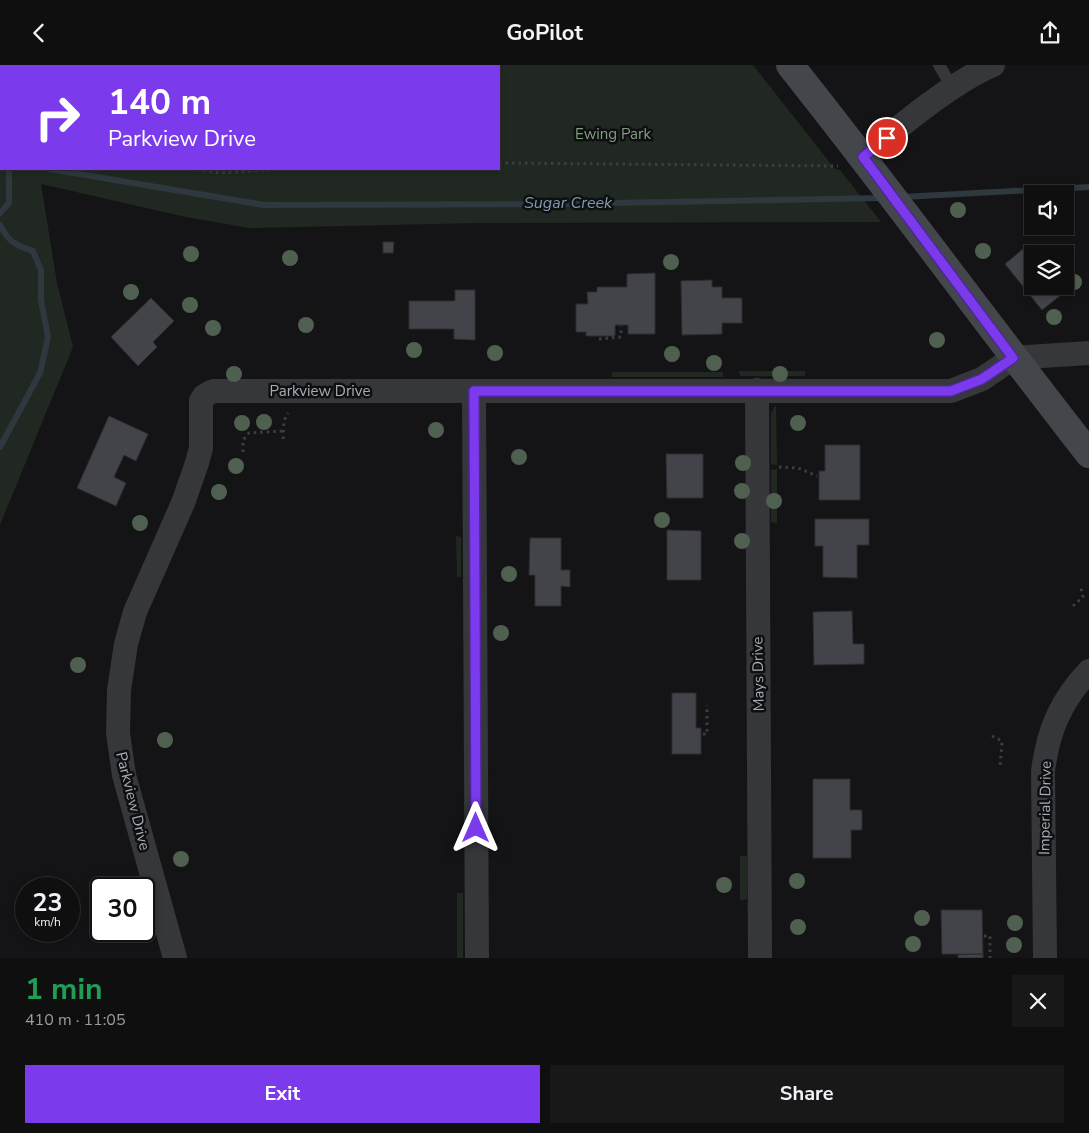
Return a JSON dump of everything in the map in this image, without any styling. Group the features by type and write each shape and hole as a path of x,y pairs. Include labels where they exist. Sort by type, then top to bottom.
{"street":[{"path":"790,65 858,164 925,239 1013,358 1089,454"},
{"path":"858,164 910,119 953,89 993,65"},
{"path":"1013,358 1089,353"},
{"name":"Parkview Drive","path":"175,958 124,775 117,714 120,678 135,612 183,503 197,463 201,448 201,401 204,396 213,391 951,391 982,379 1013,358"},
{"name":"Mays Drive","path":"757,390 760,958"},
{"path":"474,391 477,958"},
{"name":"Imperial Drive","path":"1045,958 1044,771 1046,747 1054,723 1064,703 1089,671"}],"lane":[{"path":"939,65 953,89"}],"path":[{"path":"500,163 858,164"},
{"path":"198,170 220,173 270,170"},
{"path":"599,339 621,337 621,326"},
{"path":"243,452 243,440 249,433 284,431"},
{"path":"758,468 791,467 817,476"},
{"path":"1073,606 1083,597 1081,588"},
{"path":"702,734 707,734 707,705"},
{"path":"992,735 1002,741 1000,768"},
{"path":"984,936 990,936 990,958"}],"green space":[{"name":"Ewing Park","path":"500,65 753,65 835,169 840,170 881,222 478,223 249,228 186,217 41,184 57,283 73,347 0,525 0,170 500,170"},
{"path":"739,371 805,371 805,376 740,376"},
{"path":"612,372 723,372 723,377 612,377"},
{"path":"776,405 777,465 771,464 771,413"},
{"path":"777,469 777,523 771,522 771,470"},
{"path":"456,536 461,537 461,577 457,577"},
{"path":"740,856 747,856 747,899 740,901"},
{"path":"457,893 463,893 463,958 457,958"}],"building":[{"path":"383,242 394,242 393,253 383,253"},
{"path":"1024,248 1024,288 1005,264"},
{"path":"655,273 655,334 628,334 628,325 615,325 615,336 586,336 586,332 576,332 576,304 588,304 587,292 597,292 597,287 627,287 627,274"},
{"path":"712,280 712,287 722,287 722,298 742,298 742,323 722,323 722,334 682,335 681,281"},
{"path":"455,290 475,290 475,340 454,339 454,329 409,329 409,301 455,301"},
{"path":"1030,295 1061,295 1042,310"},
{"path":"151,298 174,321 153,342 157,347 138,366 111,337"},
{"path":"109,416 148,434 136,461 124,455 114,477 126,483 116,506 77,488"},
{"path":"825,445 860,445 860,500 819,500 819,471 825,471"},
{"path":"666,454 703,454 703,498 667,498"},
{"path":"815,519 869,519 869,545 857,545 857,578 823,577 823,546 815,546"},
{"path":"667,530 701,531 701,580 667,580"},
{"path":"530,538 561,538 561,570 570,570 570,587 561,586 561,606 535,606 535,575 529,575"},
{"path":"852,611 853,644 864,644 864,664 814,665 813,612"},
{"path":"672,693 696,693 696,728 701,728 701,754 672,754"},
{"path":"813,779 850,779 850,810 862,810 862,830 851,830 851,858 813,858"},
{"path":"941,910 982,910 983,954 942,954"},
{"path":"983,954 983,958 958,958 958,955"}],"waterway":[{"name":"Sugar Creek","path":"0,213 9,203 9,170"},
{"name":"Sugar Creek","path":"55,170 264,205 553,204 885,198"},
{"name":"Sugar Creek","path":"902,197 1089,187"},
{"name":"Sugar Creek","path":"0,225 13,242 33,251 41,270 41,300 48,337 40,373 0,447"}],"route":[{"path":"476,828 474,391 779,389 951,391 982,379 1013,358 863,157 887,138"}]}
